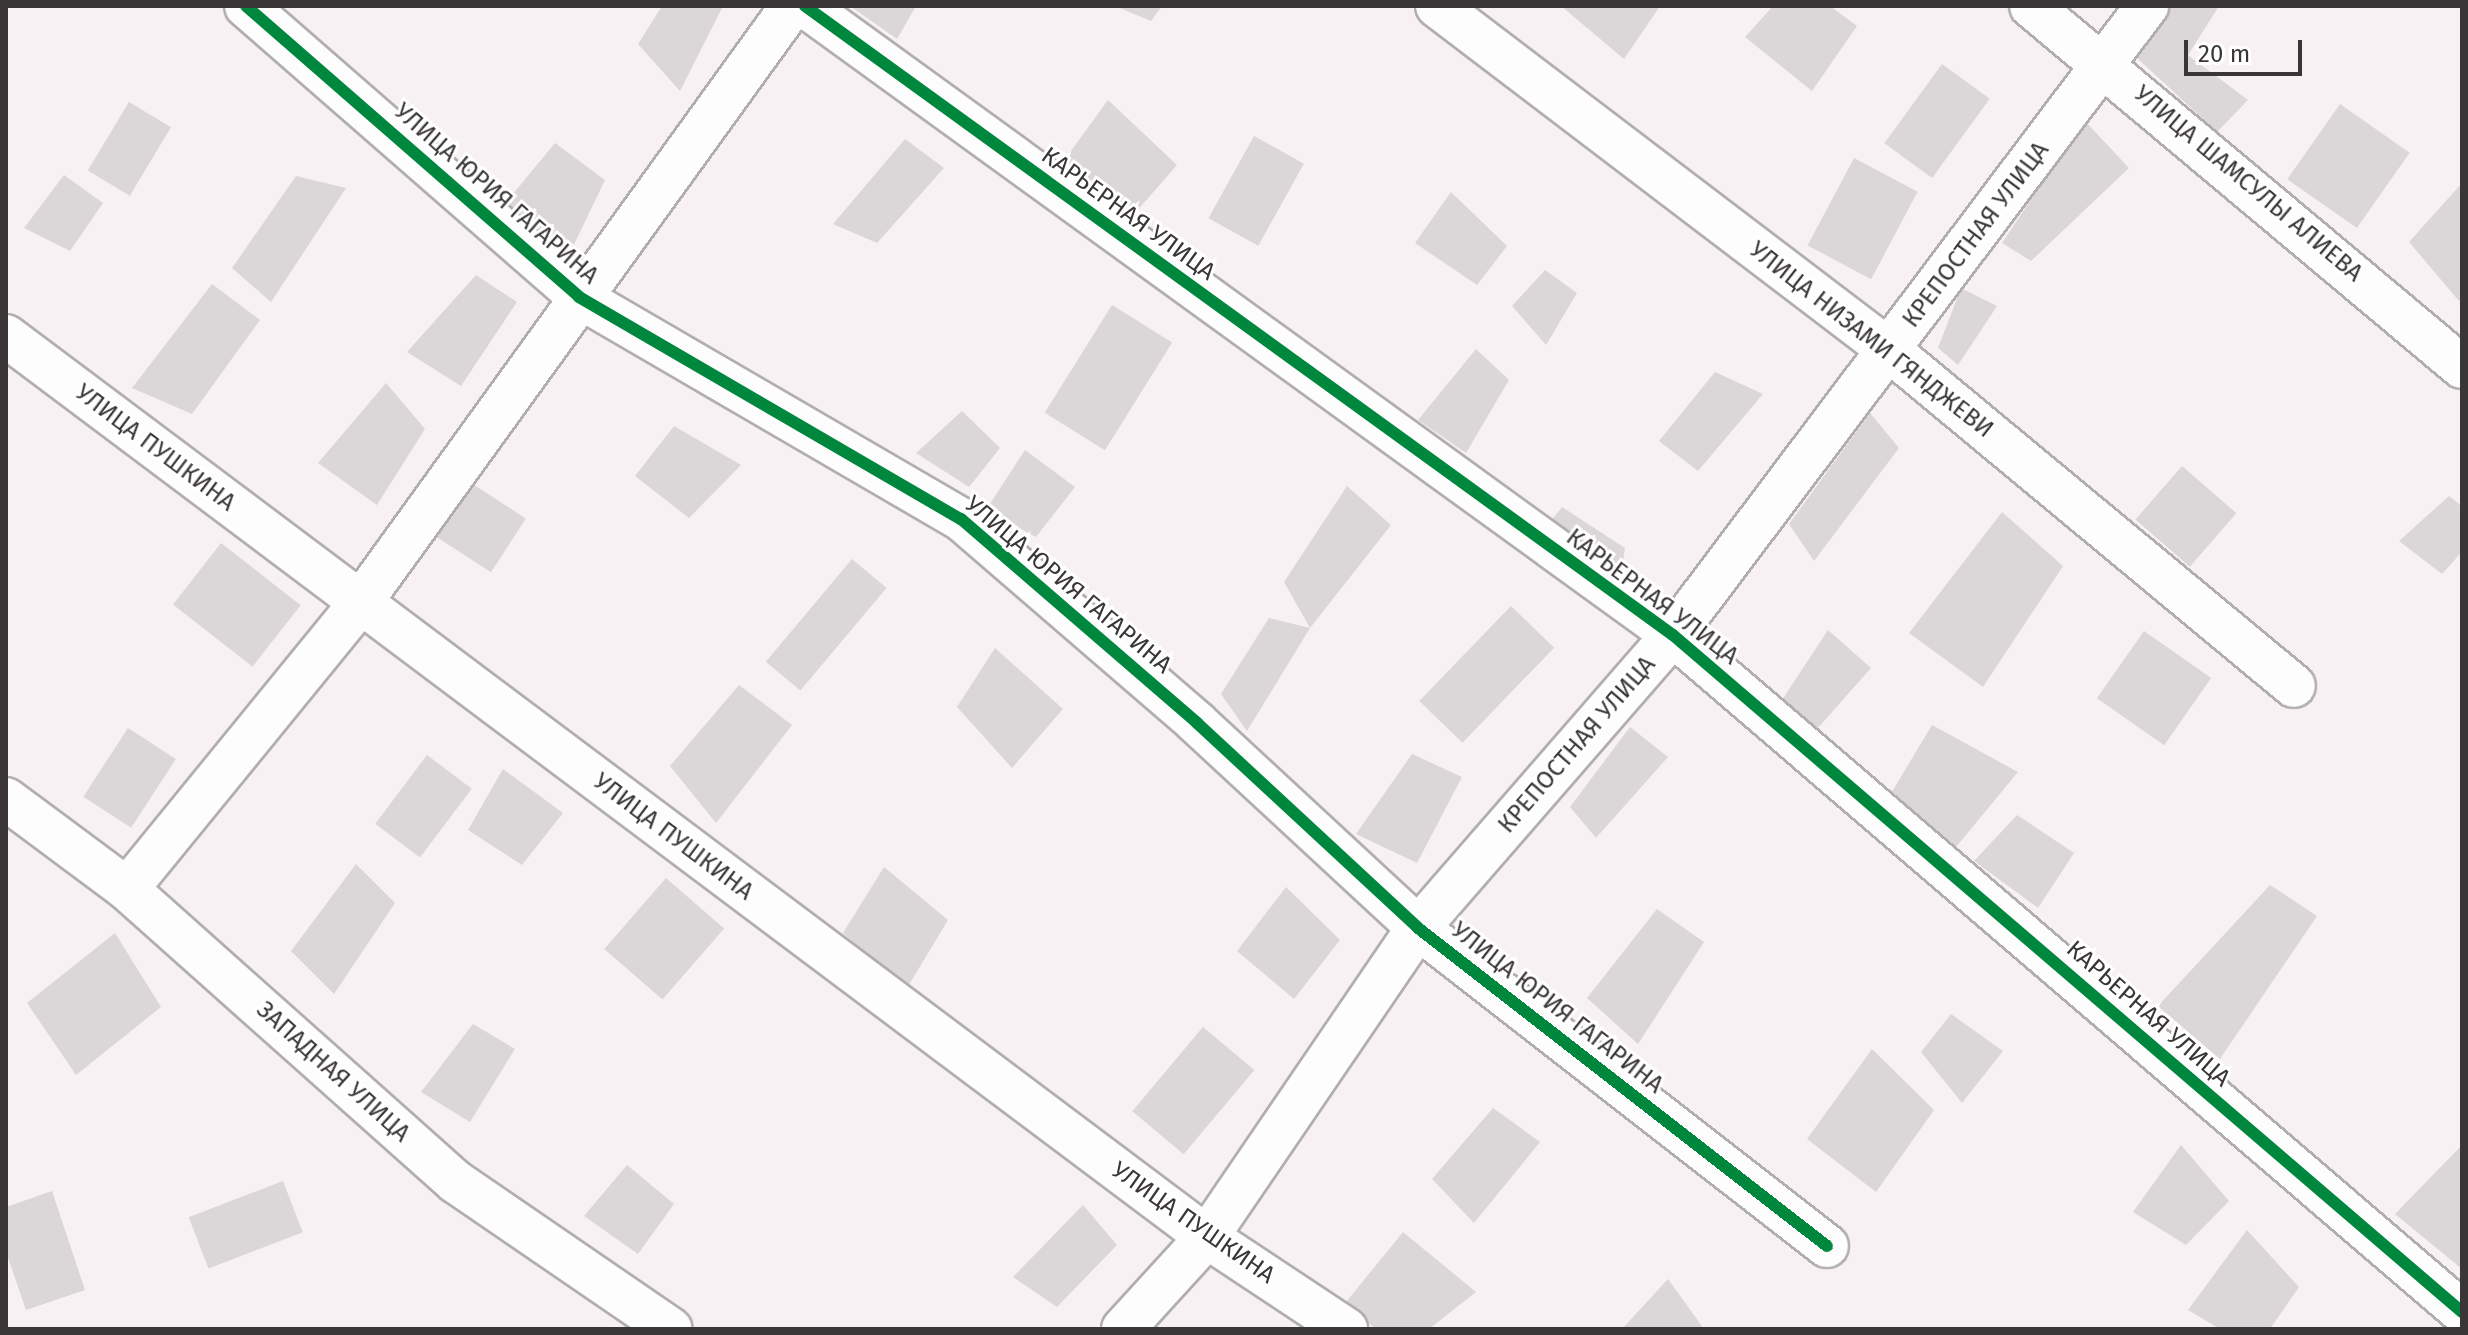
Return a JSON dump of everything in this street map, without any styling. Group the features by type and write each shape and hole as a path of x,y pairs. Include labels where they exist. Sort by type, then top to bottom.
{"street":[{"name":"УЛИЦА ЮРИЯ ГАГАРИНА","path":"246,6 579,297 961,519 1418,928 1827,1246"},
{"path":"127,889 361,602 792,6"},
{"name":"КАРЬЕРНАЯ УЛИЦА","path":"805,6 1673,635 2462,1312"},
{"name":"УЛИЦА НИЗАМИ ГЯНДЖЕВИ","path":"1437,6 1889,350 2294,686"},
{"name":"УЛИЦА ШАМСУЛЫ АЛИЕВА","path":"2031,6 2106,63 2462,367"},
{"name":"КРЕПОСТНАЯ УЛИЦА","path":"1123,1329 1207,1237 1418,928 1673,635 2147,6"},
{"name":"УЛИЦА ПУШКИНА","path":"6,336 1207,1237 1346,1329"},
{"name":"ЗАПАДНАЯ УЛИЦА","path":"6,799 127,889 456,1182 671,1329"}],"building":[{"path":"662,6 723,6 680,91 638,44"},
{"path":"850,6 916,6 897,39"},
{"path":"1115,6 1162,6 1151,21"},
{"path":"1561,6 1660,6 1624,59"},
{"path":"1773,6 1830,6 1857,26 1812,91 1745,37"},
{"path":"2171,6 2219,6 2188,55 2248,100 2217,132 2136,57"},
{"path":"1942,64 1990,99 1932,178 1884,143"},
{"path":"1108,100 1177,165 1129,220 1060,166"},
{"path":"129,102 171,127 130,196 88,171"},
{"path":"2340,104 2410,153 2357,228 2287,179"},
{"path":"2084,120 2129,168 2031,261 2002,243"},
{"path":"1254,136 1304,164 1258,246 1208,218"},
{"path":"905,139 944,168 877,243 833,224"},
{"path":"555,143 605,180 570,253 503,206"},
{"path":"1854,158 1918,192 1871,279 1808,245"},
{"path":"64,175 103,203 70,251 24,228"},
{"path":"296,176 346,188 271,302 232,268"},
{"path":"2462,183 2462,297 2459,301 2409,242"},
{"path":"1451,192 1507,246 1477,285 1415,243"},
{"path":"1545,270 1577,293 1546,345 1512,306"},
{"path":"476,275 517,302 461,386 407,352"},
{"path":"212,284 260,320 192,414 132,388"},
{"path":"1961,288 1997,306 1958,365 1938,348"},
{"path":"1112,305 1172,343 1105,450 1045,413"},
{"path":"1476,349 1509,380 1466,453 1418,420"},
{"path":"1715,372 1763,394 1698,471 1659,441"},
{"path":"386,383 425,429 377,505 318,463"},
{"path":"962,411 1000,448 969,487 916,453"},
{"path":"1870,413 1899,448 1814,561 1789,524"},
{"path":"674,426 741,465 689,518 635,476"},
{"path":"1025,450 1075,487 1036,537 986,510"},
{"path":"2182,466 2236,513 2190,567 2135,520"},
{"path":"468,481 526,519 491,572 433,535"},
{"path":"1347,486 1391,525 1310,628 1284,582"},
{"path":"2449,496 2462,506 2462,552 2442,574 2399,541"},
{"path":"1562,507 1625,548 1621,575 1549,523"},
{"path":"2002,512 2063,566 1983,687 1909,633"},
{"path":"221,543 301,605 253,667 173,604"},
{"path":"852,559 886,588 800,691 766,662"},
{"path":"1511,606 1554,648 1462,743 1419,701"},
{"path":"1269,618 1310,628 1247,731 1221,694"},
{"path":"1828,630 1871,668 1817,729 1778,706"},
{"path":"2144,631 2211,678 2164,745 2097,698"},
{"path":"995,648 1063,709 1012,768 957,707"},
{"path":"739,685 792,725 716,823 670,766"},
{"path":"1932,725 2018,772 1956,847 1890,795"},
{"path":"1630,727 1668,757 1596,838 1570,807"},
{"path":"128,728 176,759 131,828 83,797"},
{"path":"1412,754 1462,777 1417,863 1356,834"},
{"path":"427,755 472,789 420,857 375,824"},
{"path":"503,769 563,813 522,865 468,830"},
{"path":"2017,815 2074,853 2038,908 1974,861"},
{"path":"356,864 395,903 334,994 291,951"},
{"path":"884,867 948,920 907,988 843,933"},
{"path":"666,878 724,929 662,999 604,949"},
{"path":"2270,885 2317,916 2220,1059 2158,1006"},
{"path":"1286,887 1340,940 1294,999 1237,951"},
{"path":"1657,909 1704,942 1638,1044 1587,998"},
{"path":"115,933 161,1007 76,1075 27,1003"},
{"path":"1951,1014 2003,1051 1962,1103 1921,1052"},
{"path":"473,1024 515,1049 470,1122 421,1092"},
{"path":"1203,1027 1254,1070 1184,1154 1132,1111"},
{"path":"1872,1049 1934,1110 1876,1192 1807,1139"},
{"path":"1493,1108 1540,1142 1474,1223 1432,1179"},
{"path":"2181,1145 2229,1201 2186,1245 2133,1212"},
{"path":"2462,1145 2462,1269 2395,1214"},
{"path":"627,1165 674,1204 638,1254 584,1216"},
{"path":"283,1181 303,1232 208,1269 189,1217"},
{"path":"52,1191 85,1290 26,1310 6,1252 6,1207"},
{"path":"1083,1205 1117,1245 1057,1307 1013,1277"},
{"path":"2247,1230 2299,1287 2270,1329 2220,1329 2188,1310"},
{"path":"1403,1232 1476,1292 1429,1329 1377,1329 1342,1307"},
{"path":"1668,1279 1704,1329 1622,1329"}],"cycle path":[{"path":"246,6 579,297 961,519 1197,723 1418,928 1827,1246"},
{"path":"805,6 1673,635 2462,1312"}]}
